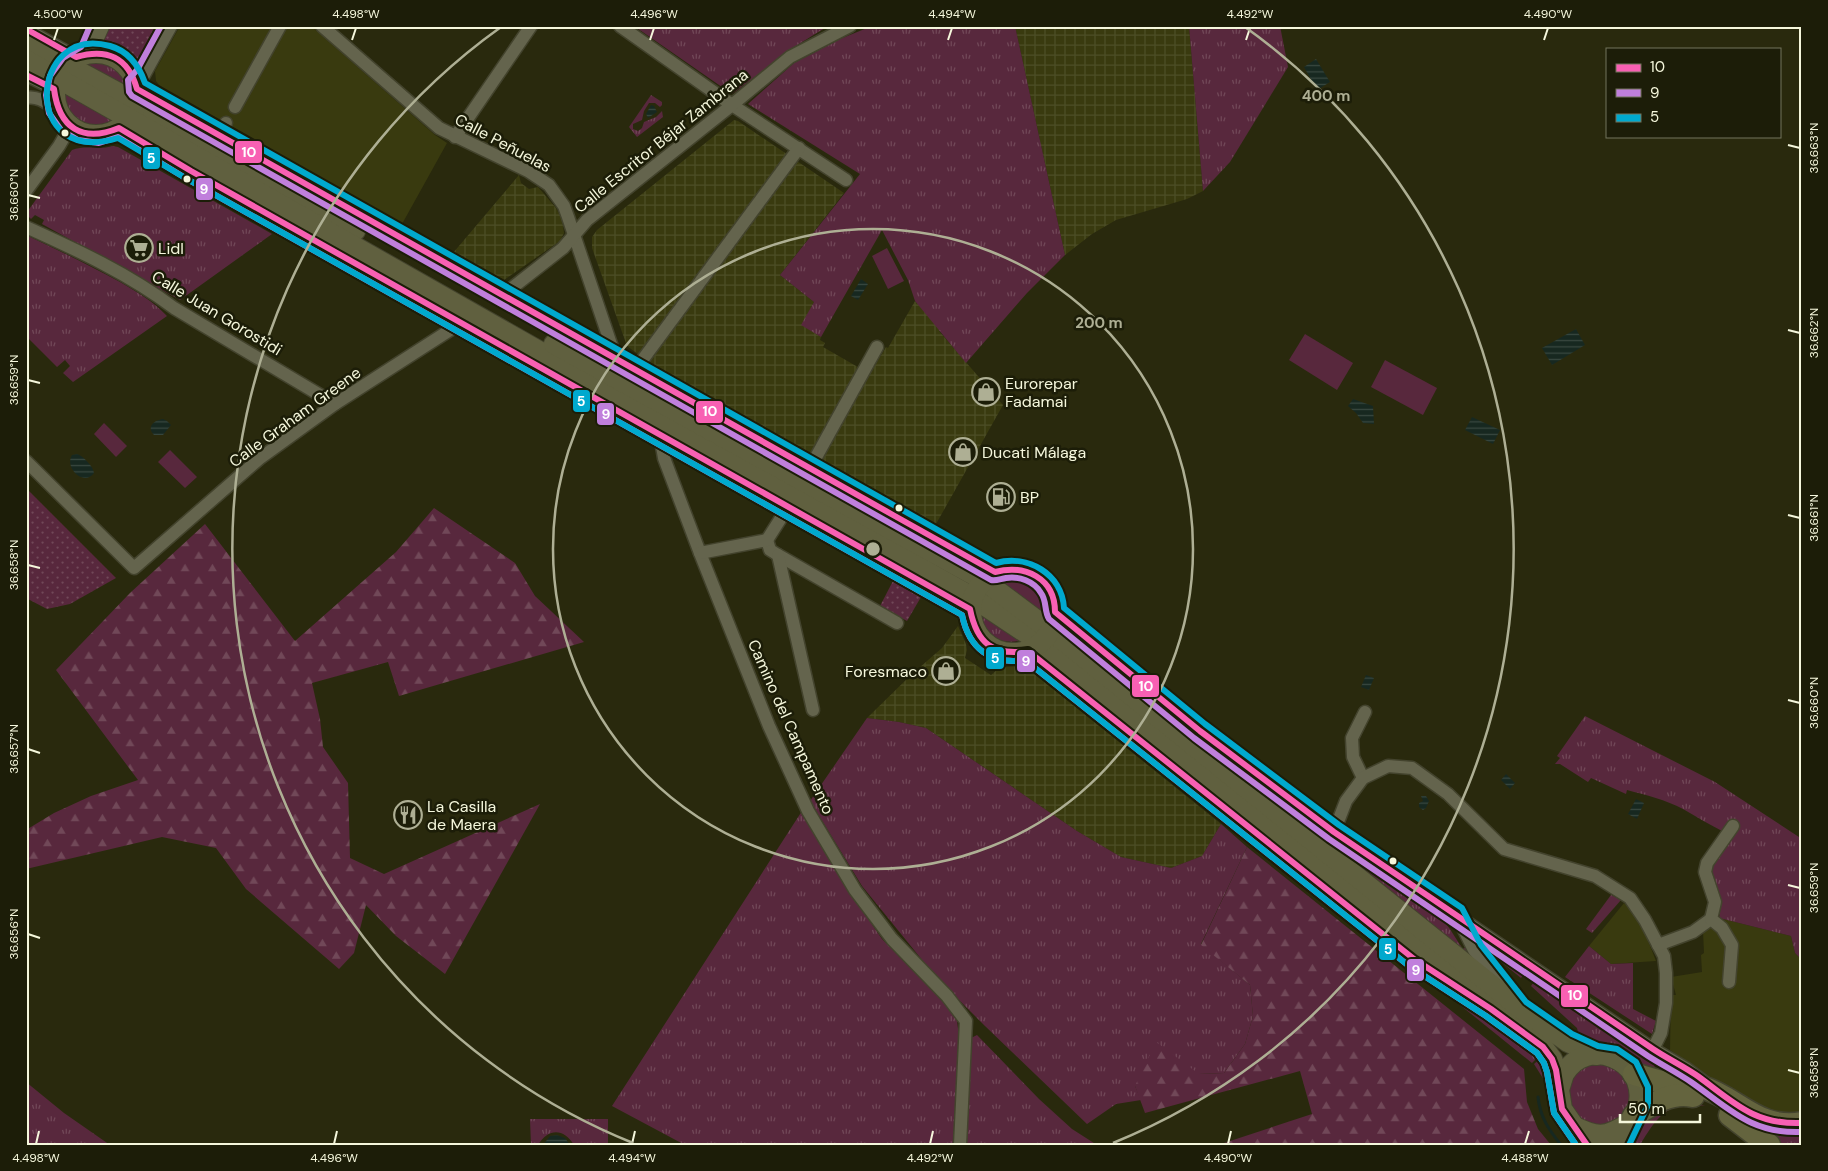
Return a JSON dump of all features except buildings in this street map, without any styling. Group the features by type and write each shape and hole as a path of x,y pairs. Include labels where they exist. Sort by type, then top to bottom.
{"highway":[{"path":"1634,1074 1669,1083 1690,1084 1704,1088 1727,1098 1754,1116 1777,1123 1802,1123"},
{"path":"1631,1120 1657,1101 1687,1094 1715,1105 1769,1145"}],"main road":[{"path":"26,43 468,296 989,576 1044,634 1491,1009 1543,1047 1554,1065 1562,1110 1587,1145"},
{"path":"26,60 68,68 102,53 113,56 122,62 129,69 132,105 108,134 95,136 82,133 70,127 63,120 54,100 68,68"},
{"path":"132,105 971,603 1044,634 1520,1008 1568,1042 1596,1055"},
{"path":"1018,568 1033,573 1045,583 1053,597 1044,634 1015,654 1001,652 988,646 978,636 972,623 971,603 976,588 989,576 1018,568"},
{"path":"1559,1089 1564,1074 1574,1063 1586,1057 1596,1055 1613,1057 1622,1062 1634,1074 1640,1089 1639,1104 1619,1145"},
{"path":"1573,1126 1589,1134 1598,1135 1613,1133 1631,1120"}],"street":[{"path":"26,75 68,68 100,26"},
{"path":"132,105 144,75 171,26"},
{"path":"235,107 280,26"},
{"name":"Calle Peñuelas","path":"322,26 439,128 528,171 549,185 564,206 616,359"},
{"path":"455,137 532,26"},
{"path":"620,26 732,105 846,180"},
{"name":"Calle Escritor Béjar Zambrana","path":"503,295 563,248 587,220 732,105 790,56 850,26"},
{"path":"26,29 68,68"},
{"path":"26,98 41,99 58,110"},
{"path":"132,105 220,136 810,468 989,576"},
{"path":"132,105 461,323 788,507 971,603"},
{"path":"220,136 226,123"},
{"path":"26,191 59,146 70,127"},
{"path":"635,370 800,148"},
{"name":"Calle Juan Gorostidi","path":"26,226 88,254 174,308 336,404"},
{"name":"Calle Graham Greene","path":"26,460 134,568 259,459 336,404 461,323"},
{"path":"810,468 877,347"},
{"name":"Camino del Campamento","path":"660,435 664,458 700,553 769,726 808,811 855,890 892,940 947,996 966,1021 960,1145"},
{"path":"700,553 767,540 788,507"},
{"path":"767,540 770,550 778,556 897,622"},
{"path":"778,556 813,710"},
{"path":"1044,634 1200,731 1334,832 1653,1049 1687,1069 1727,1098"},
{"path":"1363,778 1353,757 1352,738 1365,712"},
{"path":"1334,832 1346,801 1363,778 1388,766 1412,768 1448,794 1504,849 1595,876 1630,898 1645,920 1664,956 1666,1004 1662,1033 1653,1049"},
{"path":"1658,945 1694,932 1711,919 1715,902 1705,872 1707,863 1733,826"},
{"path":"1456,915 1474,950 1520,1008"},
{"path":"1711,919 1722,928 1732,945 1729,982"}],"shaded area":[{"path":"180,26 311,26 435,135 447,143 402,224 159,85 156,81 155,71"},
{"path":"1015,26 1189,26 1203,191 1187,199 1116,220 1092,234 1065,255"},
{"path":"1316,59 1330,82 1317,90 1304,67"},
{"path":"651,105 654,106 657,112 648,118 646,114"},
{"path":"734,120 844,193 780,275 814,302 802,325 821,337 820,340 825,343 823,347 870,374 886,347 888,348 915,301 1003,405 936,524 650,363 627,346 592,248 592,237 597,230"},
{"path":"519,175 521,183 529,189 538,187 556,208 562,219 564,233 560,241 504,280 453,253"},
{"path":"861,279 868,284 858,300 851,296"},
{"path":"1576,329 1585,345 1552,365 1542,348"},
{"path":"1353,399 1373,406 1374,424 1363,423 1348,406"},
{"path":"1472,417 1500,430 1493,444 1465,430"},
{"path":"163,419 171,425 163,435 154,435 151,429 152,424"},
{"path":"77,454 92,467 94,473 90,477 81,477 73,470 70,460 72,455"},
{"path":"958,626 966,644 965,658 991,675 998,669 1005,667 1022,666 1027,668 1221,824 1202,856 1171,868 1121,857 1077,831 926,728 867,718 942,648"},
{"path":"1366,675 1374,678 1369,690 1361,687"},
{"path":"1506,774 1515,783 1510,789 1501,780"},
{"path":"1421,796 1426,796 1429,801 1423,810 1419,807 1419,803 1423,801"},
{"path":"1636,799 1644,803 1637,819 1628,814"},
{"path":"1624,903 1632,911 1647,938 1656,961 1611,964 1589,946"},
{"path":"1719,918 1791,936 1795,953 1802,960 1802,1113 1781,1114 1749,1105 1670,1050 1671,995 1676,995 1671,977 1702,972 1701,955 1704,953 1703,931"},
{"path":"557,1135 565,1138 570,1145 543,1145 550,1136"}],"green space":[{"path":"107,26 162,26 140,67 122,49 112,43 99,40"},
{"path":"634,26 828,26 799,44 732,94"},
{"path":"872,26 1015,26 1065,255 1027,293 966,363 915,301 908,280 882,230 821,337 801,325 814,302 780,275 860,174 748,104 794,63 840,39"},
{"path":"1189,26 1280,26 1288,67 1230,162 1203,191"},
{"path":"92,60 106,63 116,69 124,80 127,93 78,65"},
{"path":"61,92 113,120 95,124 79,121 67,109"},
{"path":"651,95 662,102 662,105 660,107 655,103 649,103 644,111 642,120 633,124 633,129 638,131 642,128 644,122 656,117 662,111 663,117 637,137 629,127"},
{"path":"118,147 272,234 180,300 42,224 44,220 35,215 31,219 29,217 27,212 72,150"},
{"path":"26,235 120,282 139,293 167,316 73,382 63,373 70,366 65,360 57,367 26,336"},
{"path":"887,248 904,281 888,289 872,256"},
{"path":"1305,334 1353,363 1337,390 1289,360"},
{"path":"1385,360 1437,388 1423,415 1371,387"},
{"path":"104,423 127,446 116,457 94,434"},
{"path":"170,450 197,477 185,488 158,462"},
{"path":"26,488 116,578 70,604 47,609 26,598"},
{"path":"434,508 515,563 535,596 584,642 399,696 388,662 312,683 320,719 323,747 348,783 350,858 384,874 540,804 445,974 396,936 366,905 354,953 339,969 246,889 216,848 162,837 26,869 26,830 54,813 91,796 138,780 56,670 130,593 205,524 295,641 396,552"},
{"path":"1011,578 1025,581 1036,589 1042,600 1044,615 997,582"},
{"path":"893,581 921,597 907,621 880,606"},
{"path":"980,614 1025,639 1010,642 996,638 986,629"},
{"path":"1585,716 1715,782 1802,839 1802,960 1795,953 1791,936 1719,918 1721,906 1717,887 1711,879 1710,868 1724,832 1670,803 1627,790 1626,794 1591,778 1588,782 1560,764 1555,764 1560,758 1557,756"},
{"path":"867,718 926,728 1077,831 1121,857 1171,868 1202,856 1221,824 1247,847 1201,944 1250,985 1253,1016 1245,1044 1224,1073 1199,1074 1135,1086 1141,1100 1116,1104 1087,1124 985,1026 936,977 862,886 810,801"},
{"path":"802,811 851,894 882,939 950,1008 957,1021 959,1036 953,1145 685,1145 612,1106"},
{"path":"1313,831 1444,922 1463,949 1466,947 1469,953 1467,955"},
{"path":"1247,847 1524,1069 1527,1102 1538,1129 1551,1145 1218,1145 1312,1114 1300,1071 1145,1113 1135,1086 1156,1042 1199,1074 1224,1073 1245,1044 1253,1016 1250,985 1201,945"},
{"path":"1611,895 1621,900 1592,933 1586,929"},
{"path":"1468,926 1528,968 1521,978 1484,948 1479,937 1472,935"},
{"path":"1589,946 1611,964 1633,963 1633,1009 1656,1021 1652,1034 1565,977"},
{"path":"1419,970 1470,1006 1494,1018 1535,1050 1531,1054 1536,1059 1532,1063 1418,972"},
{"path":"1539,975 1573,999 1600,1024 1655,1062 1654,1072 1643,1067 1624,1051 1614,1046 1592,1043 1576,1036 1577,1028 1531,986"},
{"path":"977,1035 1039,1099 1072,1129 1097,1145 964,1145 971,1038"},
{"path":"1540,1059 1546,1080 1544,1080 1534,1064"},
{"path":"1599,1064 1616,1069 1621,1073 1625,1078 1630,1095 1625,1112 1621,1117 1616,1121 1599,1126 1582,1121 1577,1117 1573,1112 1568,1095 1573,1078 1577,1073 1582,1069"},
{"path":"26,1082 64,1113 110,1145 26,1145"},
{"path":"1690,1101 1705,1106 1682,1106 1665,1112 1640,1145 1631,1143 1647,1118 1654,1112 1669,1104"},
{"path":"530,1119 608,1119 608,1145 574,1145 566,1135 556,1132 546,1135 538,1145 531,1145"},
{"path":"1767,1132 1802,1132 1802,1145 1776,1145"}],"waterway":[{"path":"1538,1097 1546,1123 1561,1145"}],"transit line":[{"name":"9","path":"90,26 81,47 63,58 50,76 46,95 49,113 61,130 78,140 99,143 118,137 187,179 962,615 970,637 983,652 1002,660 1025,660 1409,966 1486,1016 1537,1053 1544,1063 1547,1072 1554,1113 1576,1145"},
{"name":"9","path":"161,26 137,70 128,80 129,92 132,96 991,580 1016,578 1030,582 1043,596 1049,619 1194,738 1329,839 1742,1118 1769,1129 1784,1132 1802,1132"},
{"name":"10","path":"26,29 76,57 97,54 115,58 128,69 137,89 893,515 995,572 1017,570 1036,576 1050,590 1054,600 1055,612 1200,731 1334,832 1653,1049 1694,1073 1735,1104 1758,1116 1771,1120 1786,1123 1802,1123"},
{"name":"5","path":"1576,1145 1554,1113 1547,1072 1544,1063 1537,1053 1486,1016 1409,966 1025,660 1002,660 983,652 970,637 962,615 187,179 118,138 86,142 64,133 51,116 47,95 51,73 63,55 83,45 110,46 122,51 140,71 145,83 996,563 1020,561 1041,569 1057,585 1062,596 1064,608 1205,724 1339,825 1462,908 1481,945 1526,1002 1572,1034 1598,1046 1617,1049 1636,1062 1648,1087 1648,1105 1629,1145"},
{"name":"10","path":"26,75 54,89 61,114 74,129 83,133 94,134 119,128 191,171 970,609 977,631 988,645 1005,651 1028,651 1414,959 1491,1009 1543,1047 1552,1059 1556,1070 1562,1109 1587,1145"}],"place":[{"name":"Lidl","path":"139,248"},
{"name":"Eurorepar Fadamai","path":"986,392"},
{"name":"Ducati Málaga","path":"963,452"},
{"name":"BP","path":"1001,497"},
{"name":"Foresmaco","path":"946,671"},
{"name":"La Casilla de Maera","path":"408,815"}]}
